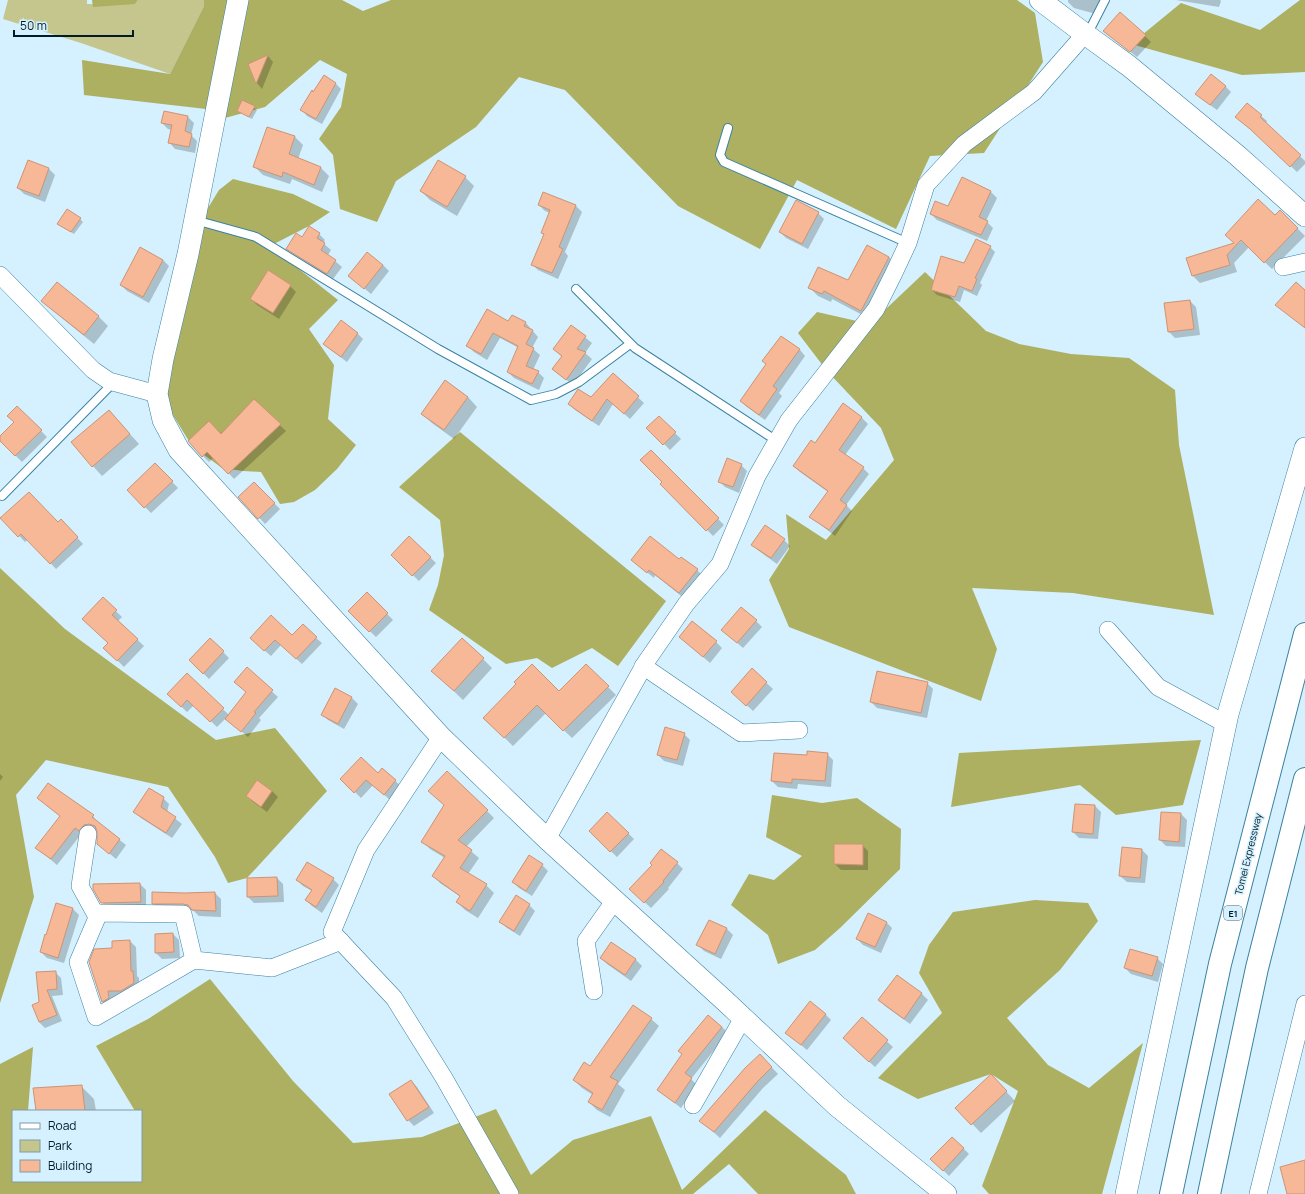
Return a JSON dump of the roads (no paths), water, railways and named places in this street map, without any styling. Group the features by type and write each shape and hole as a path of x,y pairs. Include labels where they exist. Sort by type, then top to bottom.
{"highway":[{"name":"Tomei Expressway","path":"1171,1194 1220,964 1305,634"},
{"path":"1209,1194 1257,968 1305,778"}],"street":[{"path":"238,0 195,220 163,359 157,394 163,420 179,450 441,737 547,839 837,1106 946,1194"},
{"path":"1040,0 1130,66 1238,156 1305,216"},
{"path":"547,839 643,666 686,604 720,564 757,476 789,420 876,309 908,242 926,185 964,144 1034,92 1086,35"},
{"path":"1283,267 1305,262"},
{"path":"0,275 93,370 114,382 157,394"},
{"path":"1126,1194 1226,724 1290,494 1305,448"},
{"path":"1108,630 1158,687 1226,724"},
{"path":"643,666 741,733 799,730"},
{"path":"441,737 366,850 332,932 394,998 444,1078 510,1194"},
{"path":"88,834 80,886 97,918"},
{"path":"594,991 586,942 615,900"},
{"path":"194,960 183,914 99,913 78,962 96,1017 194,960 272,968 340,941"},
{"path":"1258,1194 1305,1004"},
{"path":"692,1104 743,1018"}],"lane":[{"path":"1086,35 1105,0"},
{"path":"728,128 720,155 724,162 908,242"},
{"path":"195,220 256,237 438,349 531,400 556,394 579,382 630,344"},
{"path":"576,288 635,348 777,442"},
{"path":"2,496 114,382"}]}
